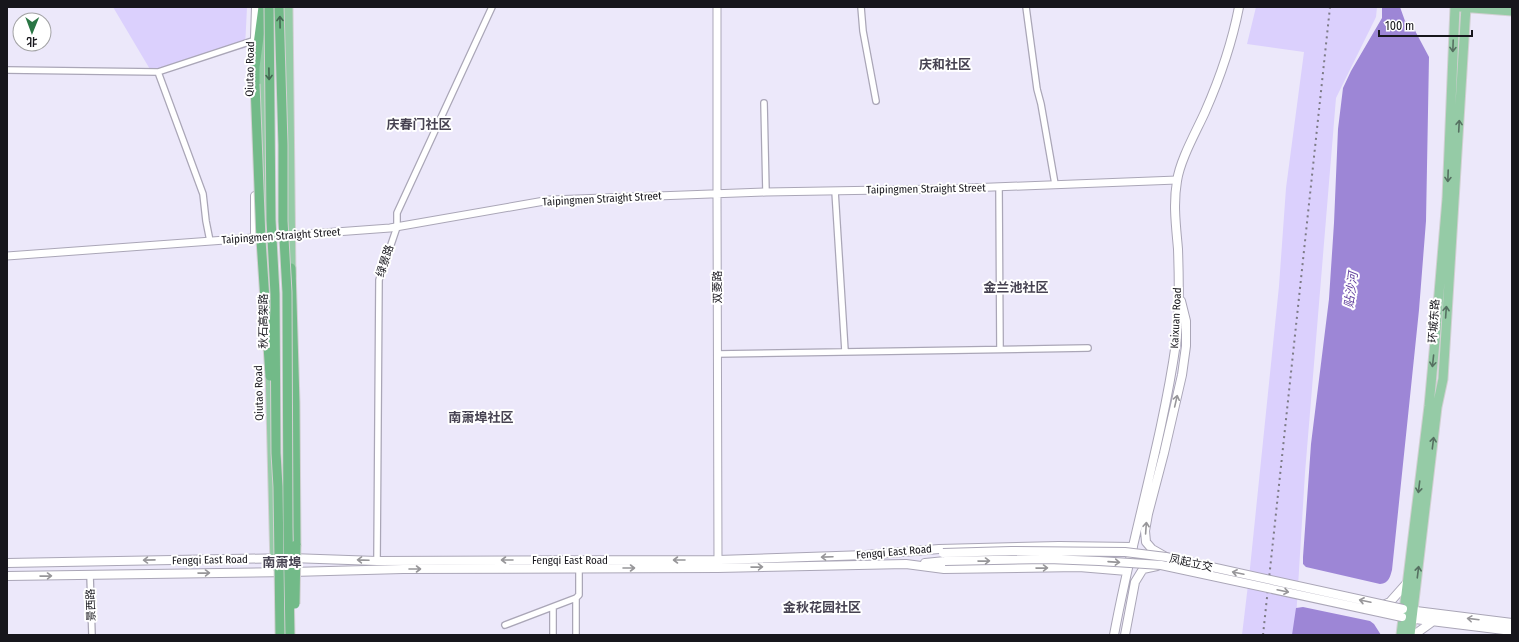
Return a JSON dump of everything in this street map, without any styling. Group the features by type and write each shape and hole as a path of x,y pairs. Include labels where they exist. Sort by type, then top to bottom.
{"highway":[{"path":"263,7 255,67 255,84 261,240 276,453"},
{"name":"秋石高架路","path":"269,7 271,220 275,294 276,453 278,487 280,635"},
{"path":"279,7 283,145 283,221 287,292 288,527 292,635"},
{"path":"291,268 296,427 296,545 292,635"}],"main road":[{"path":"255,237 256,7"},
{"name":"Qiutao Road","path":"263,7 261,76 266,236 270,308 276,635"},
{"path":"288,7 291,268 292,635"},
{"name":"Kaixuan Road","path":"1114,635 1127,571 1155,452 1176,341 1179,291 1178,249 1174,213 1177,180 1185,156 1222,69 1234,32 1238,7"},
{"name":"环城东路","path":"1401,635 1407,614 1433,407 1447,199 1455,7"},
{"path":"1463,7 1512,11"},
{"name":"环城东路","path":"1410,635 1407,614 1406,584 1433,407 1443,379 1463,7"},
{"path":"1166,557 1152,549 1146,542 1145,531 1182,375 1186,346 1186,321 1179,291"},
{"name":"Fengqi East Road","path":"7,576 403,569 579,568 718,564 939,549 1059,546 1133,548"},
{"name":"凤起立交","path":"906,564 944,557 1011,551 1124,552 1166,557 1383,605 1432,622 1512,631"},
{"name":"凤起立交","path":"866,555 1048,559 1161,565 1407,614 1512,623"},
{"name":"Fengqi East Road","path":"7,563 291,558 377,561 906,564 944,569 1079,567 1127,571"},
{"path":"1125,635 1135,582 1143,569 1161,565"},
{"path":"1383,605 1390,602 1406,584"},
{"path":"1414,635 1432,622"}],"street":[{"name":"绿景路","path":"377,561 379,280 396,227 397,214 492,7"},
{"name":"双菱路","path":"718,7 718,564"},
{"path":"861,7 876,101"},
{"path":"1026,7 1036,89 1041,104 1055,184"},
{"path":"7,70 158,72 256,40"},
{"path":"158,72 203,194 210,241"},
{"path":"764,103 766,192"},
{"name":"Taipingmen Straight Street","path":"7,256 396,227 550,200 766,192 999,187 1177,180"},
{"path":"999,187 1000,349"},
{"path":"834,191 845,351"},
{"path":"717,354 1088,348"},
{"path":"576,635 576,598 579,595 579,568"},
{"name":"景西路","path":"90,575 92,635"},
{"path":"505,624 576,598"},
{"path":"552,607 553,635"}],"shaded area":[{"path":"113,7 247,7 245,48 151,71"},
{"path":"1256,7 1377,7 1376,17 1336,98 1305,473 1295,635 1242,635 1279,286 1286,188 1304,52 1247,44"}],"water":[{"name":"贴沙河","path":"1382,7 1400,7 1405,21 1412,25 1429,57 1426,221 1419,310 1392,570 1387,581 1380,584 1306,567 1303,564 1303,557 1311,444 1329,299 1338,129 1343,88 1351,71 1382,18"},
{"path":"1303,607 1370,621 1374,624 1381,635 1292,635 1296,608"}],"railway":[{"path":"1263,635 1330,7"}],"district":[{"name":"庆和社区","path":"945,64"},
{"name":"庆春门社区","path":"419,124"},
{"name":"金兰池社区","path":"1016,287"},
{"name":"南萧埠社区","path":"481,417"},
{"name":"南萧埠","path":"282,562"},
{"name":"金秋花园社区","path":"822,607"}]}
